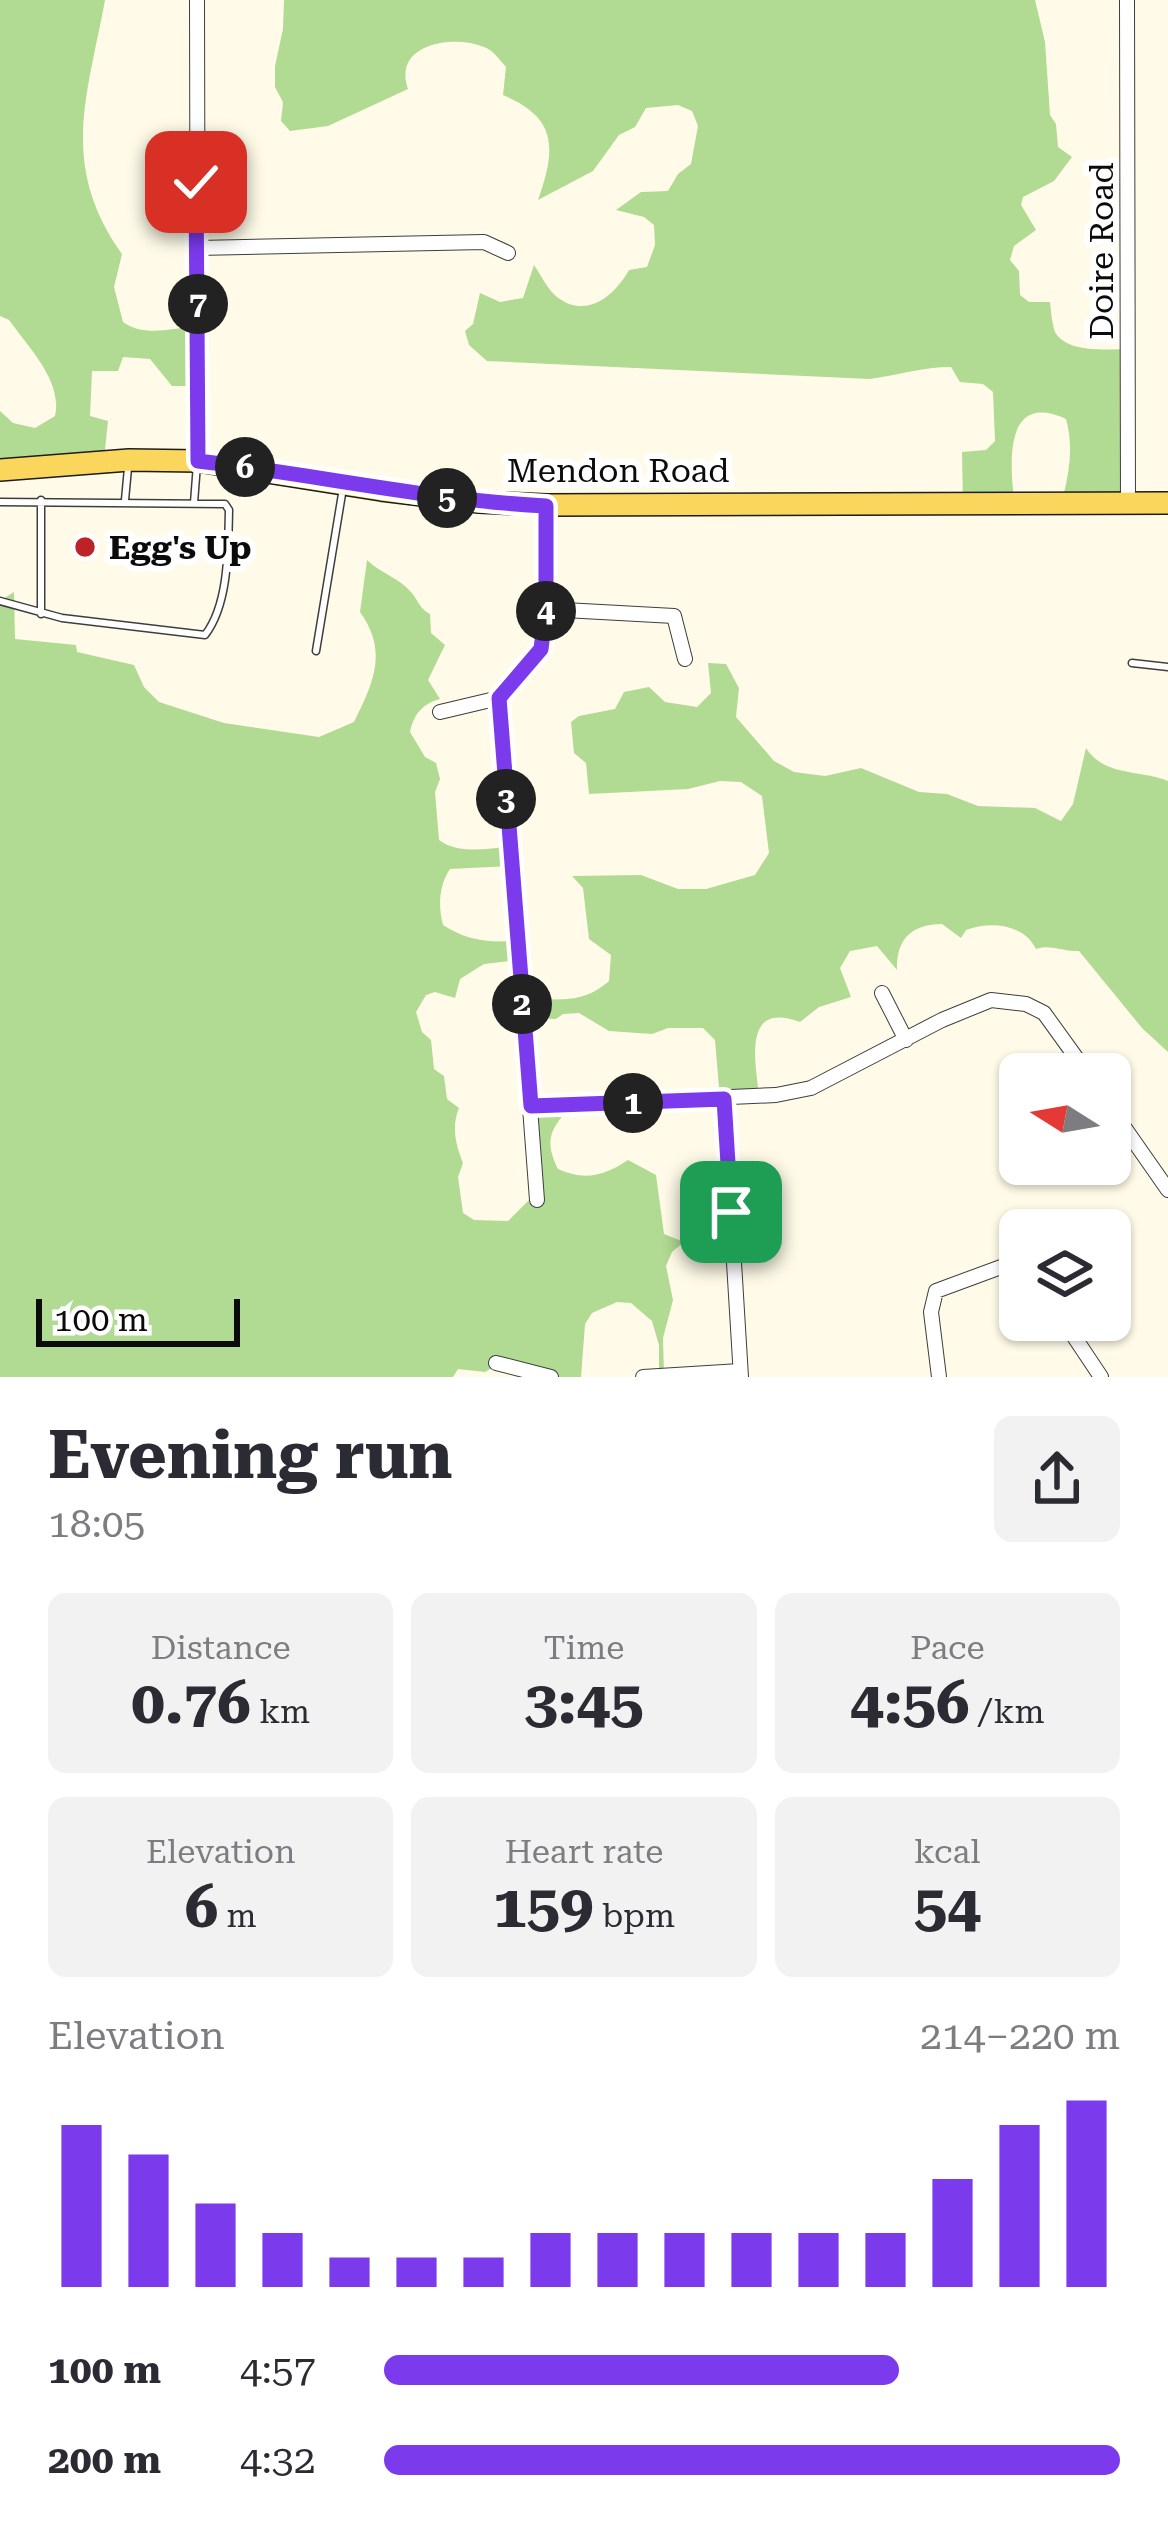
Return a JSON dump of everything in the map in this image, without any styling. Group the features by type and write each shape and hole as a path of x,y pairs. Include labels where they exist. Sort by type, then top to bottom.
{"main road":[{"name":"Mendon Road","path":"0,470 129,460 198,461 478,502 546,506 1168,503"}],"street":[{"path":"197,0 198,461"},
{"name":"Doire Road","path":"1127,0 1128,502"},
{"path":"197,248 484,242 508,253"},
{"path":"440,712 499,698 541,649 546,506"},
{"path":"546,609 674,616 685,659"},
{"path":"499,698 538,1200"},
{"path":"882,992 906,1040"},
{"path":"531,1106 724,1099 811,1088 991,1000 1036,1006 1072,1053"},
{"path":"643,1377 740,1374 724,1099"},
{"path":"1131,1137 1168,1190"},
{"path":"939,1377 932,1312 936,1291 999,1268"},
{"path":"1077,1341 1101,1377"},
{"path":"496,1364 551,1377"}],"lane":[{"path":"125,500 129,460"},
{"path":"194,502 198,461"},
{"path":"316,651 344,484"},
{"path":"41,500 41,614"},
{"path":"0,502 225,503 229,510 220,603 216,621 205,635 41,614 0,602"},
{"path":"1132,663 1168,667"}],"green space":[{"path":"0,0 105,0 83,130 90,191 122,254 114,287 123,322 132,327 152,331 204,326 204,386 172,386 150,359 123,357 118,371 92,371 90,416 108,421 104,459 0,471 0,411 13,423 35,428 55,416 56,403 42,365 9,320 0,316"},
{"path":"284,0 1035,0 1045,42 1050,115 1056,124 1058,147 1072,157 1054,181 1023,197 1021,205 1036,230 1014,246 1010,260 1019,271 1020,295 1029,302 1050,302 1054,329 1061,339 1090,349 1131,349 1133,496 1064,493 1070,456 1066,419 1046,413 1031,414 1015,435 1014,500 963,507 962,452 986,450 995,441 993,392 983,384 960,382 951,367 870,379 487,361 469,345 465,331 473,324 480,293 500,302 523,298 534,265 557,297 589,305 608,296 629,270 647,267 655,245 654,225 644,217 616,210 641,192 668,191 691,164 698,126 692,111 678,105 646,108 635,127 619,135 593,171 538,200 549,150 543,125 503,95 506,67 487,48 471,43 428,46 409,62 408,89 328,126 290,131 281,121 283,102 275,87"},
{"path":"367,560 410,591 430,614 431,633 445,645 428,680 440,699 420,711 410,732 425,757 436,763 439,840 464,849 511,847 512,866 450,869 440,910 443,925 459,934 484,941 511,941 520,960 484,964 460,979 455,998 435,992 426,995 416,1012 422,1032 431,1040 434,1069 444,1076 447,1099 459,1108 455,1129 463,1163 458,1177 463,1213 474,1220 508,1221 537,1192 533,1111 570,1107 551,1136 558,1169 594,1175 628,1160 656,1175 664,1234 684,1242 666,1266 673,1300 663,1338 664,1377 659,1376 659,1345 652,1321 631,1303 617,1302 592,1313 585,1324 581,1377 525,1377 497,1365 485,1372 458,1369 453,1377 0,1377 0,601 14,592 15,639 76,645 77,652 134,665 144,687 159,702 224,723 319,737 354,722 372,680 374,640 360,612"},
{"path":"708,663 726,664 739,688 736,717 774,761 794,772 825,776 861,768 919,792 947,794 978,806 1035,808 1061,821 1073,804 1086,748 1112,768 1168,781 1168,1052 1142,1028 1079,951 1036,949 1023,934 996,925 966,930 961,938 942,924 914,930 899,950 897,970 877,946 850,951 840,968 851,997 819,1007 800,1022 781,1018 760,1027 755,1053 759,1096 720,1099 715,1040 703,1028 668,1028 652,1034 609,1031 579,1013 556,1019 526,1018 524,1007 529,998 581,997 609,981 611,955 589,939 583,888 572,876 641,875 678,889 706,889 755,875 769,853 762,796 741,782 589,794 586,763 574,753 571,722 615,709 624,692 649,687 665,702 697,707 711,693"}],"place":[{"name":"Egg's Up","path":"85,547"}],"route":[{"path":"196,182 198,461 381,490 546,506 541,649 499,698 531,1106 724,1099 731,1212"}]}
